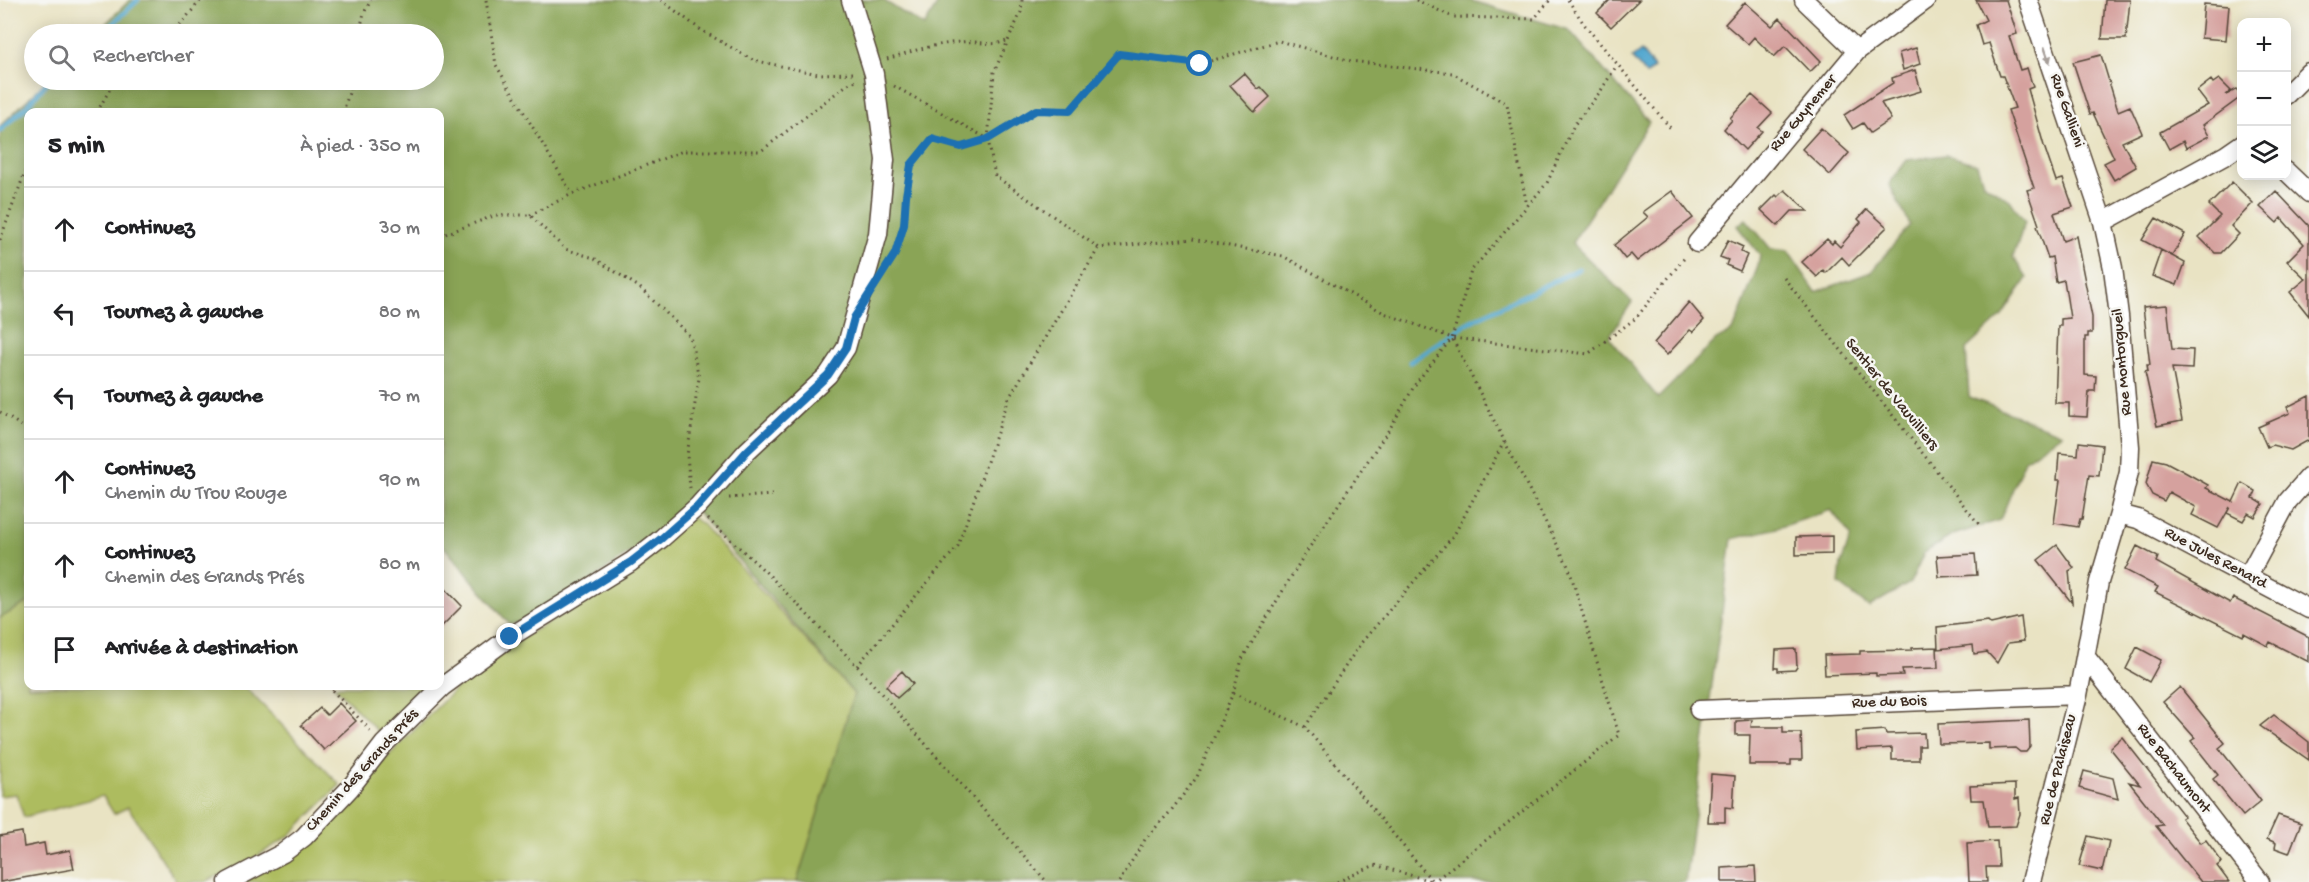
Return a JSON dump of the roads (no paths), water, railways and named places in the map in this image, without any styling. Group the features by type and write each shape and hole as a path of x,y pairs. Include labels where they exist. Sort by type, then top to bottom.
{"street":[{"name":"Chemin des Grands Prés","path":"444,685 510,637 631,562 662,538 699,505 747,451 828,375 846,348 878,231 885,160 874,74 851,0"},
{"path":"1804,0 1857,51"},
{"name":"Rue Guynemer","path":"1697,243 1857,51 1926,0"},
{"name":"Rue Gallieni","path":"2028,0 2103,222"},
{"path":"2291,90 2309,72"},
{"path":"2103,222 2237,147"},
{"path":"2291,176 2309,193"},
{"name":"Rue Montorgueil","path":"2086,657 2099,582 2129,472 2130,447 2119,316 2113,268 2103,222"},
{"path":"2248,576 2288,501 2309,477"},
{"name":"Rue Jules Renard","path":"2119,514 2138,519 2309,609"},
{"name":"Rue de Palaiseau","path":"2031,882 2086,657"},
{"name":"Rue Bachaumont","path":"2086,657 2260,882"},
{"name":"Chemin des Grands Prés","path":"228,882 283,853 303,837 350,788 384,744 439,690"},
{"name":"Rue du Bois","path":"1699,710 2078,695"}],"water":[{"path":"1641,51 1654,68 1646,75 1632,58"}],"waterway":[{"path":"113,24 138,0"},
{"path":"25,108 40,90"},
{"path":"0,130 24,109"},
{"path":"1410,362 1469,322 1579,269"}]}
